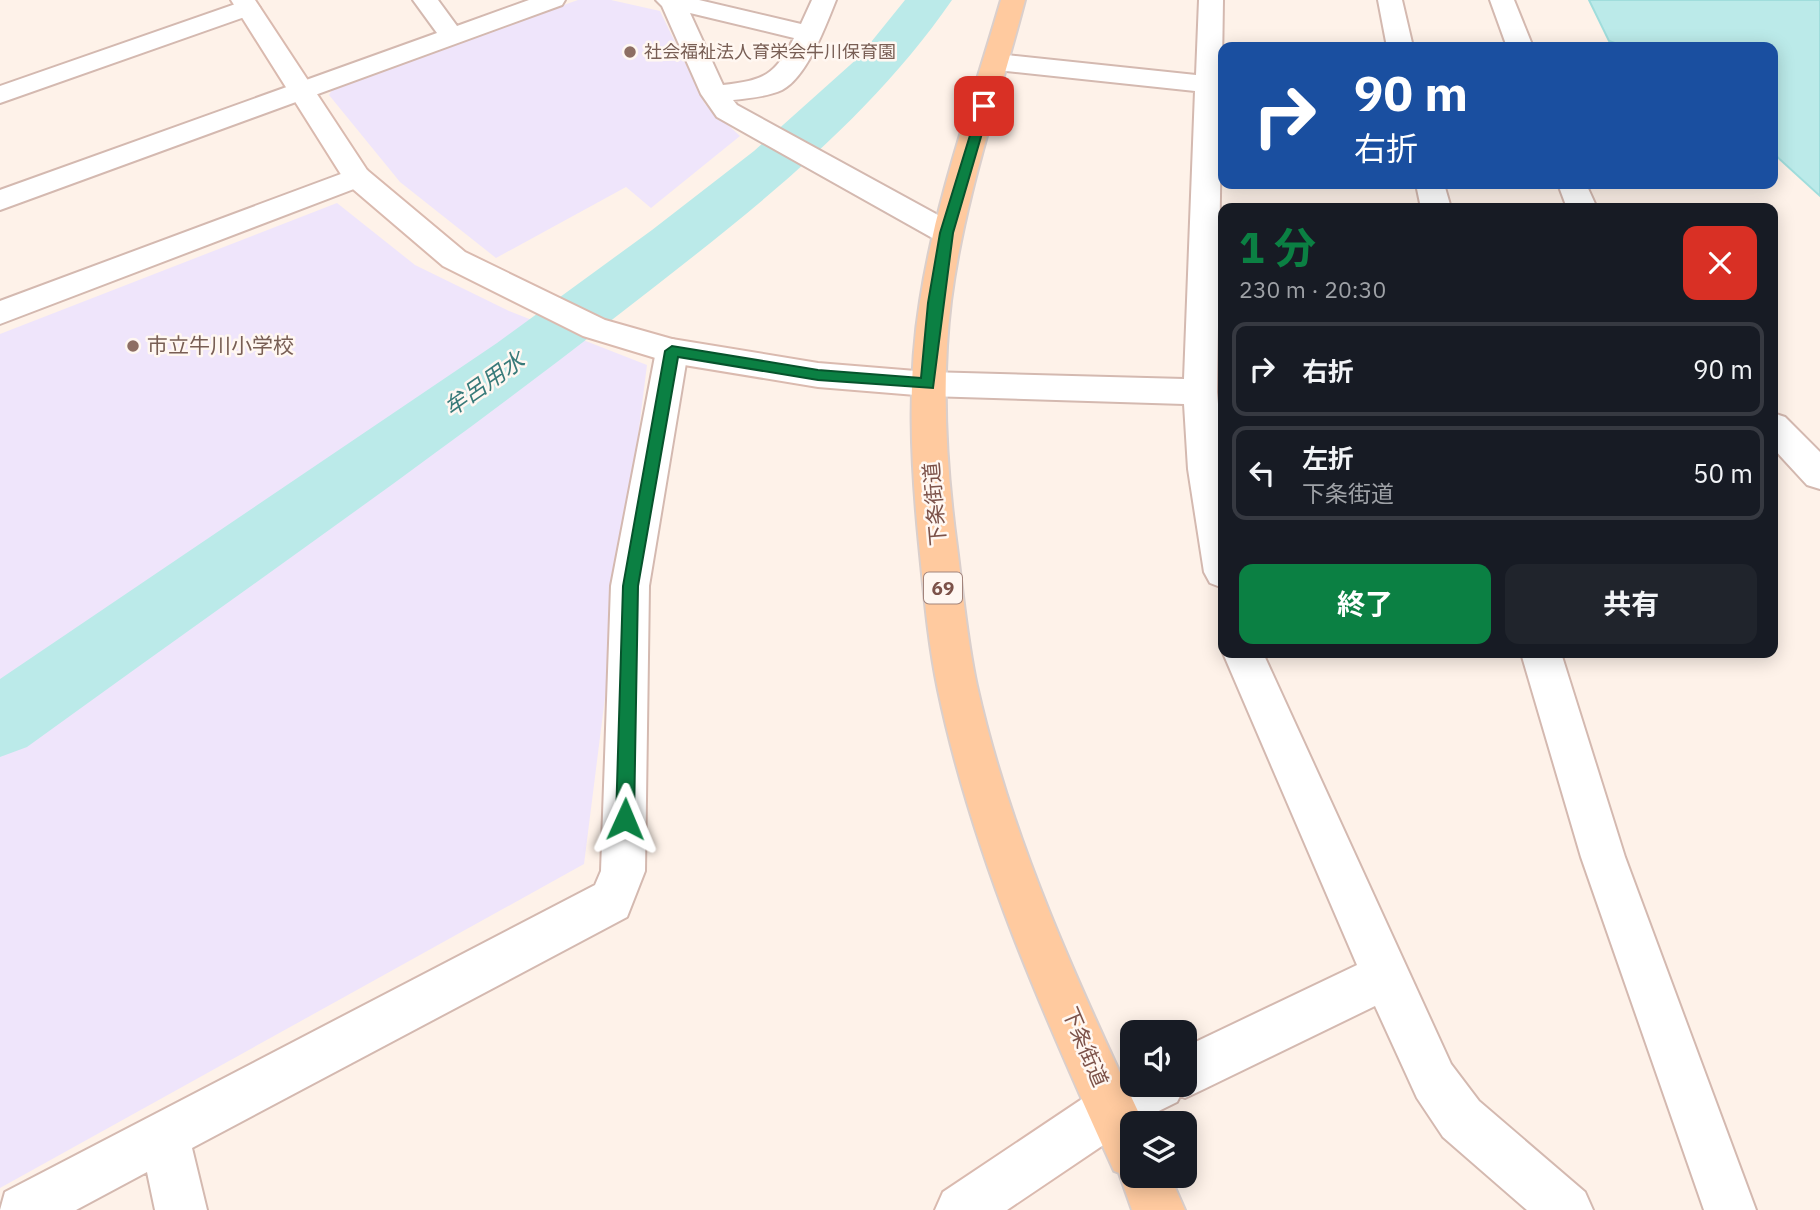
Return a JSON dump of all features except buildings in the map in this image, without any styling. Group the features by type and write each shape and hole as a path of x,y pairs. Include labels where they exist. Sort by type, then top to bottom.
{"main road":[{"name":"下条街道","path":"1013,0 947,233 935,303 928,384 934,510 945,604 962,707 1008,855 1043,948 1120,1127"},
{"path":"1149,1188 1159,1210"}],"street":[{"path":"425,0 452,36"},
{"path":"0,200 554,0"},
{"path":"670,0 809,34"},
{"path":"670,0 714,94 727,111 947,233"},
{"path":"714,94 772,84 782,79 809,34 824,0"},
{"path":"1211,0 1210,85 1215,220 1200,393 1206,469 1218,542"},
{"path":"1390,0 1399,42"},
{"path":"1502,0 1518,42"},
{"path":"0,95 245,4 357,177 454,259 594,328 672,351 818,375 928,384 1200,393"},
{"path":"997,62 1210,85"},
{"path":"0,313 357,177"},
{"path":"23,1210 611,901 623,871 631,586 672,351"},
{"path":"1778,431 1820,475"},
{"path":"1245,658 1434,1081 1461,1119 1567,1210"},
{"path":"1543,658 1603,857 1730,1210"},
{"path":"1197,1067 1352,990 1387,979"},
{"path":"961,1210 1112,1109 1136,1097"},
{"path":"164,1137 181,1210"}],"shaded area":[{"path":"578,0 611,0 660,11 705,104 740,136 651,208 626,187 496,258 400,182 329,95 335,85"},
{"path":"337,203 415,265 509,311 647,365 584,864 0,1188 0,334"}],"water":[{"path":"1589,0 1820,0 1820,196 1778,158 1778,42 1609,41"}],"waterway":[{"name":"牟呂用水","path":"0,722 519,359 672,244 773,163 876,67 929,0"}],"place":[{"name":"社会福祉法人育栄会牛川保育園","path":"630,52"},
{"name":"市立牛川小学校","path":"133,346"}],"route":[{"path":"625,819 631,586 672,351 818,375 928,384 935,303 947,233 984,106"}]}
